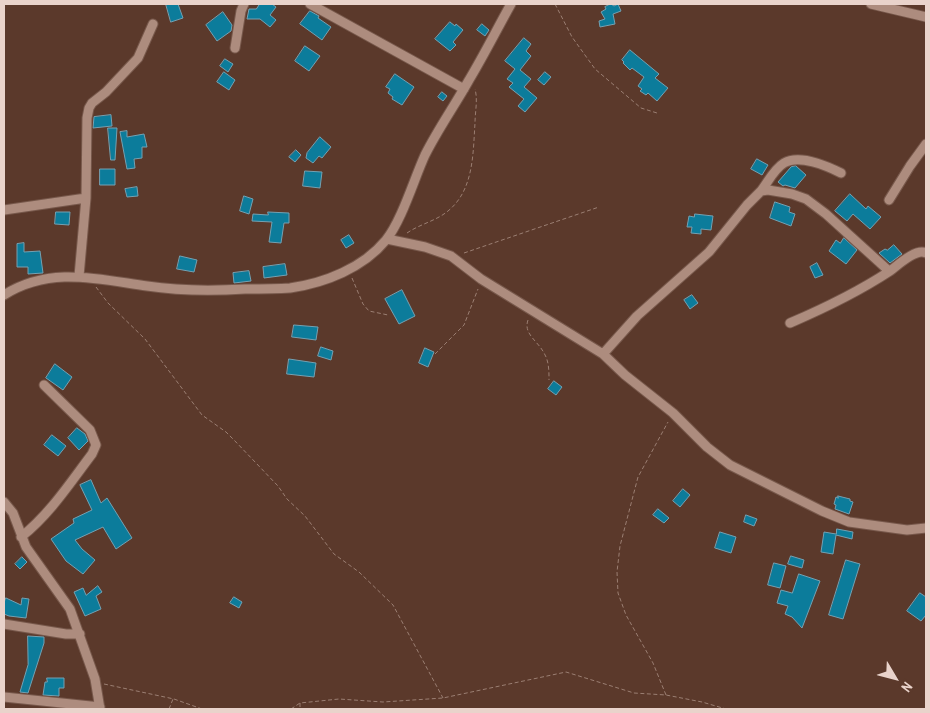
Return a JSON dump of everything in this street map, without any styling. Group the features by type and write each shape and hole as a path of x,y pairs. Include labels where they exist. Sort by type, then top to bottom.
{"street":[{"path":"235,48 241,10 244,4"},
{"path":"310,4 464,89"},
{"path":"4,295 33,282 83,276 177,290 216,291 290,288 320,281 348,270 369,257 387,239 426,153 470,79 511,4"},
{"path":"872,4 926,18"},
{"path":"83,276 87,118 89,108 138,58 153,24"},
{"path":"889,200 926,144"},
{"path":"603,354 637,316 709,252 778,168 790,161 814,162 841,173"},
{"path":"761,191 768,190 792,194 806,199 826,214 890,271"},
{"path":"4,210 86,198"},
{"path":"387,239 425,247 451,256 481,279 603,354 625,375 673,412 707,447 730,466 822,511 849,522 907,530 926,528"},
{"path":"790,323 829,306 890,271 908,257 920,252 926,253"},
{"path":"21,537 47,512 92,454 96,445 90,430 44,386"},
{"path":"4,502 13,513 21,537 34,559 70,609 94,679 100,708 4,697"},
{"path":"4,624 66,634 80,634"}],"path":[{"path":"555,4 572,37 595,70 641,108 657,113"},
{"path":"397,242 409,231 427,224 448,211 457,202 466,187 473,160 476,102 476,90 470,79"},
{"path":"451,256 471,252 599,207"},
{"path":"348,270 363,304 369,311 388,315"},
{"path":"83,276 145,339 202,415 226,432 266,472 334,554 359,572 393,605 443,698"},
{"path":"435,354 464,325 481,279"},
{"path":"532,309 527,329 546,356 549,367 548,380"},
{"path":"666,695 653,663 626,615 618,593 617,572 620,546 638,477 673,412"},
{"path":"292,709 300,703 339,699 383,702 443,698 566,672 634,693 666,695 726,709"},
{"path":"94,679 106,684 174,699 202,709"},
{"path":"169,709 174,699"},
{"path":"300,703 300,709"}],"building":[{"path":"166,4 178,4 183,18 171,22"},
{"path":"260,4 272,4 276,7 270,15 276,20 270,27 260,19 247,19 249,9 256,9"},
{"path":"611,4 614,6 618,4 621,11 613,14 615,24 600,27 599,21 605,19 601,12"},
{"path":"310,11 331,27 322,40 300,24"},
{"path":"223,12 232,25 231,31 217,41 206,25"},
{"path":"450,22 463,30 453,42 456,45 450,51 435,39"},
{"path":"482,24 489,30 485,36 477,30"},
{"path":"524,38 531,44 526,51 531,56 520,70 531,79 524,87 537,98 525,112 518,106 524,99 509,87 513,83 507,79 515,69 505,61"},
{"path":"305,46 320,56 309,71 295,61"},
{"path":"630,50 659,74 655,78 668,88 657,101 648,93 646,95 640,91 642,89 638,86 644,77 632,68 630,70 623,63 622,60"},
{"path":"225,59 233,64 228,72 220,66"},
{"path":"224,72 235,80 229,90 217,82"},
{"path":"545,72 551,77 544,85 538,80"},
{"path":"395,74 414,87 402,105 392,99 393,97 388,93 390,89 386,87"},
{"path":"442,92 447,96 443,101 438,97"},
{"path":"111,115 112,126 93,128 94,117"},
{"path":"108,128 117,128 115,160 111,160"},
{"path":"127,131 127,137 144,134 147,147 142,147 142,158 134,159 135,168 127,169 120,132"},
{"path":"320,137 331,147 322,158 319,156 313,163 306,158 307,153"},
{"path":"296,150 301,155 295,162 289,157"},
{"path":"757,159 768,165 762,175 751,169"},
{"path":"796,166 806,175 795,188 783,186 778,182 791,167"},
{"path":"100,169 115,169 115,185 100,185"},
{"path":"305,171 322,172 320,188 303,186"},
{"path":"137,187 138,196 127,197 125,189"},
{"path":"850,194 866,209 868,206 881,217 870,229 853,214 847,221 835,211"},
{"path":"244,196 253,199 249,214 240,211"},
{"path":"775,202 790,207 789,212 795,214 791,226 770,218"},
{"path":"56,212 70,212 69,225 55,224"},
{"path":"268,212 289,213 289,223 284,223 281,243 269,242 272,222 252,221 253,214 268,215"},
{"path":"695,214 713,216 711,230 701,229 701,234 691,233 692,227 687,227 689,216 694,217"},
{"path":"349,235 354,243 346,248 341,240"},
{"path":"844,238 857,250 846,264 829,251 836,240 840,243"},
{"path":"24,243 24,252 40,251 43,273 28,274 28,267 17,267 17,244"},
{"path":"894,245 902,254 890,263 879,253"},
{"path":"180,256 197,260 194,272 177,269"},
{"path":"817,263 823,275 815,278 810,267"},
{"path":"285,264 287,275 264,278 263,267"},
{"path":"249,271 251,281 234,283 233,273"},
{"path":"402,290 415,316 399,324 385,299"},
{"path":"692,295 698,303 690,309 684,300"},
{"path":"294,325 318,327 316,340 292,337"},
{"path":"321,347 333,351 331,360 318,356"},
{"path":"425,348 434,352 428,367 419,363"},
{"path":"289,359 316,363 314,377 287,374"},
{"path":"55,364 72,377 63,390 46,378"},
{"path":"554,381 562,387 556,395 548,389"},
{"path":"77,428 85,434 88,441 79,450 68,438"},
{"path":"52,435 66,446 58,456 44,445"},
{"path":"91,480 101,503 107,498 132,538 116,549 103,527 75,540 95,560 83,574 66,561 51,539 74,523 73,519 92,510 80,485"},
{"path":"683,489 690,495 680,507 673,501"},
{"path":"838,496 850,499 853,502 849,514 835,509 836,505 834,504"},
{"path":"658,509 669,518 664,523 653,515"},
{"path":"746,515 757,519 754,526 744,522"},
{"path":"837,529 853,532 852,539 836,535 833,554 821,552 824,532 836,534"},
{"path":"720,532 736,537 731,553 715,548"},
{"path":"791,556 804,560 802,568 788,564"},
{"path":"22,557 27,562 20,569 15,564"},
{"path":"846,560 860,564 843,619 829,615"},
{"path":"774,563 786,566 780,588 768,585"},
{"path":"799,574 820,581 802,628 792,617 785,614 788,606 777,603 781,590 792,593"},
{"path":"98,586 102,592 96,596 101,609 85,616 74,592 83,588 86,595"},
{"path":"920,593 926,597 926,615 921,621 907,611"},
{"path":"234,597 242,602 239,608 230,603"},
{"path":"6,598 21,605 22,598 29,599 26,618 4,614"},
{"path":"28,636 44,637 44,643 28,693 20,692 28,665"},
{"path":"47,678 64,678 64,688 59,688 59,696 43,695"}]}
